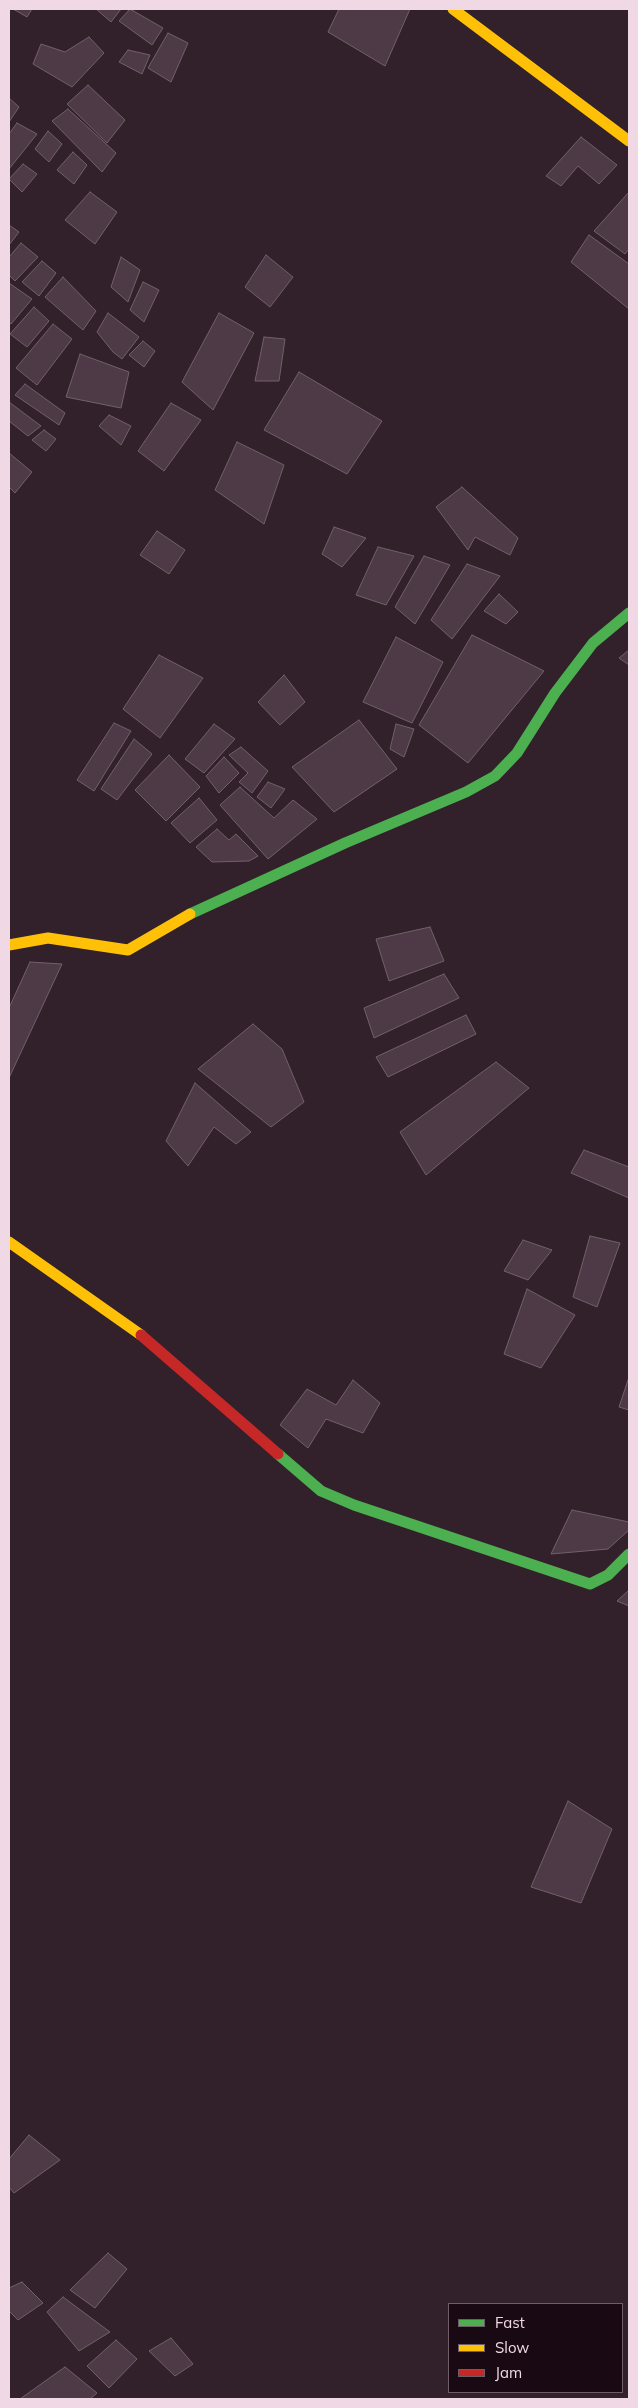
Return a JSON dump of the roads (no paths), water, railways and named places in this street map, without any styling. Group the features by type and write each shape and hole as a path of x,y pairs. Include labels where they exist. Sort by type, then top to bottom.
{"street":[{"path":"453,9 629,140"},
{"path":"9,945 48,938 96,947 128,950 194,912 345,842 466,792 495,776 517,753 555,693 593,643 629,613"},
{"path":"9,1242 141,1335 321,1491 354,1505 590,1584 608,1575 629,1554"}]}
